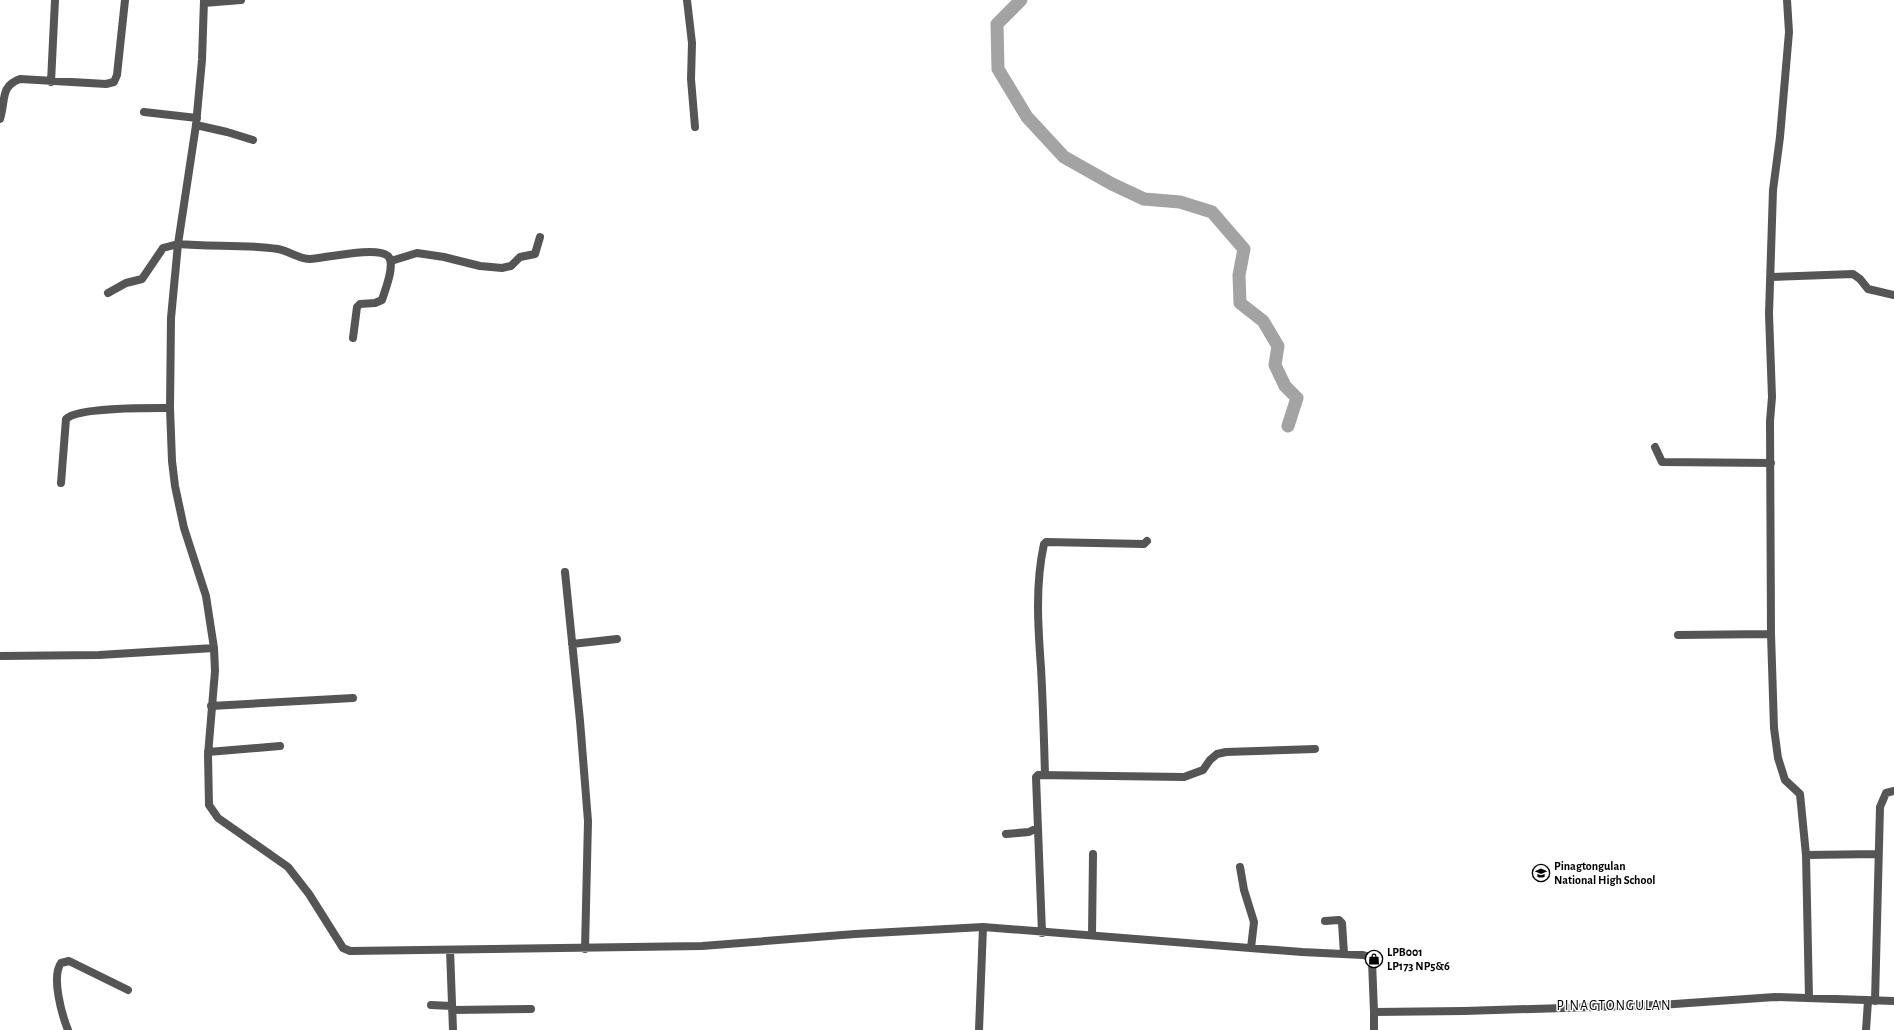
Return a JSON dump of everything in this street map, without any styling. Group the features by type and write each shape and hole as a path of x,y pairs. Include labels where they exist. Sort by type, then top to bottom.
{"street":[{"path":"51,82 55,0"},
{"path":"0,119 5,89 10,82 20,79 106,84 114,82 117,75 125,0"},
{"path":"241,0 204,2 202,60 196,122 178,244 171,318 170,408 172,461 175,486 184,528 206,596 214,648 215,671 208,752 208,805 218,818 288,867 300,885 309,894 343,948 350,951 585,949 702,946 855,934 983,927 1042,933 1092,935 1251,948 1363,955 1370,957 1372,961 1374,1030"},
{"path":"687,0 692,44 691,79 695,127"},
{"path":"1787,0 1789,32 1780,137 1773,190 1769,314 1772,397 1770,421 1771,634 1774,728 1778,758 1785,780 1800,794 1806,855 1809,998"},
{"path":"144,112 196,122 253,140"},
{"path":"391,261 417,253 444,257 480,266 502,268 511,266 525,255 530,256 535,254 540,237"},
{"path":"108,293 126,282 142,279 162,248 178,244 277,249 311,259 380,252 388,256 391,261 391,269 382,300 375,304 360,304 357,307 352,338"},
{"path":"1771,277 1853,274 1860,279 1868,289 1894,295"},
{"path":"62,482 66,419 70,415 87,411 170,408"},
{"path":"1655,447 1662,462 1771,463"},
{"path":"1045,775 1038,594 1044,544 1046,542 1069,541 1144,544 1147,541"},
{"path":"565,572 580,721 588,821 585,949"},
{"path":"1678,635 1771,634"},
{"path":"572,644 617,640"},
{"path":"0,656 99,655 214,648"},
{"path":"211,706 353,698"},
{"path":"208,752 280,746"},
{"path":"1042,933 1035,778 1038,775 1184,777 1199,773 1217,754 1226,752 1315,748"},
{"path":"1866,1030 1871,1001 1880,806 1886,793 1894,791"},
{"path":"1006,834 1029,832 1038,828"},
{"path":"1092,935 1093,854"},
{"path":"1806,855 1878,854"},
{"path":"1240,867 1244,890 1254,922 1251,948"},
{"path":"1325,921 1339,920 1342,923 1344,954"},
{"path":"979,1030 983,927"},
{"path":"450,950 453,1030"},
{"path":"68,1030 62,1014 57,974 58,967 61,963 69,961 128,990"},
{"path":"1374,1012 1472,1011 1660,1005 1746,998 1809,998 1894,1001"},
{"path":"431,1005 452,1008 531,1009"}],"waterway":[{"path":"1021,0 997,24 998,69 1027,117 1064,157 1112,184 1144,199 1180,202 1212,212 1244,249 1239,275 1240,303 1263,321 1278,346 1275,365 1285,386 1297,398 1288,426"}],"place":[{"name":"Pinagtongulan National High School","path":"1541,873"},
{"name":"LPB001 LP173 NP5&6","path":"1374,959"}],"district":[{"name":"PINAGTONGULAN","path":"1614,1006"}]}
